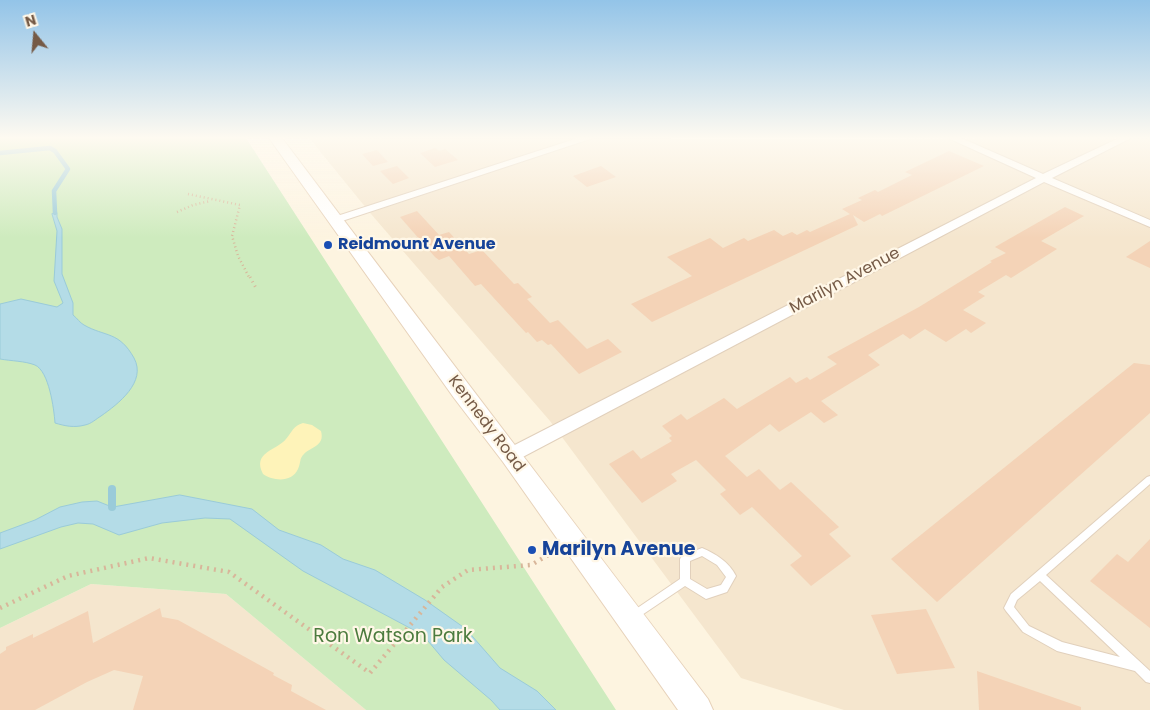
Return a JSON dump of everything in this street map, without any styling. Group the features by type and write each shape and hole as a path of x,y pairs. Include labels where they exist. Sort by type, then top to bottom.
{"main road":[{"name":"Kennedy Road","path":"299,171 697,710"}],"street":[{"path":"335,220 486,171"},
{"path":"1027,171 1150,224"},
{"name":"Marilyn Avenue","path":"511,456 1057,171"}],"lane":[{"path":"1136,666 1061,647 1026,629 1009,608 1014,597 1150,479"},
{"path":"702,552 720,562 730,576 724,588 706,594 685,581 685,559 702,552"},
{"path":"1040,574 1150,678"},
{"path":"629,619 685,581"}],"path":[{"path":"188,194 240,205 239,216 232,234 234,247 256,288"},
{"path":"177,212 193,205 214,200"},
{"path":"0,608 68,576 149,558 229,572 370,673 442,587 468,570 531,565 572,540"}],"shaded area":[{"path":"336,171 1150,171 1150,710 844,710 741,678 550,421"},
{"path":"91,584 226,594 366,710 0,710 0,628"}],"green space":[{"name":"Ron Watson Park","path":"0,171 267,171 616,710 366,710 226,594 91,584 0,628"}],"sand":[{"path":"303,423 312,425 321,431 322,436 317,445 302,456 295,474 287,479 277,479 263,474 260,467 263,456 282,443 295,428"}],"water":[{"path":"57,213 62,229 62,274 73,303 73,315 84,325 123,343 134,358 137,367 137,376 134,384 122,399 91,423 77,426 55,423 50,391 40,369 31,364 0,359 0,304 21,299 57,307 63,303 54,281 57,231 52,214"},
{"path":"180,495 252,509 279,530 321,545 343,559 375,570 425,600 466,629 500,668 537,691 556,710 500,710 444,660 423,635 303,571 230,519 205,518 162,523 119,535 93,524 78,523 61,527 0,549 0,533 35,520 60,507 97,501 112,507"}],"building":[{"path":"380,171 402,171 409,178 393,184"},
{"path":"587,171 608,171 616,177 587,187 573,176"},
{"path":"974,171 882,216 880,214 864,222 853,215 858,225 652,322 631,304 692,276 667,257 710,238 723,248 744,238 748,241 774,230 783,236 792,232 797,235 807,230 810,232 850,214 842,209 862,200 858,198 875,190 878,192 912,175 905,172"},
{"path":"1065,207 1084,216 1041,241 1057,249 1011,278 1006,275 978,292 985,296 963,310 986,323 971,333 966,329 946,342 925,329 910,339 903,334 868,355 880,365 821,401 838,415 824,423 811,412 779,432 770,424 725,456 747,477 759,469 780,490 791,482 839,527 829,534 851,556 811,586 790,565 802,556 752,507 740,515 720,494 726,490 696,460 671,474 677,481 642,503 609,464 633,450 641,459 672,441 669,438 672,436 662,426 681,414 687,420 724,398 737,409 790,377 796,383 807,377 810,380 837,364 827,357 919,307 992,262 990,261 1006,253 995,247"},
{"path":"417,211 439,235 449,232 469,254 482,250 514,284 518,283 532,297 527,299 550,323 558,320 587,349 608,339 622,352 579,374 551,344 548,345 542,340 537,342 528,332 526,333 481,284 475,286 449,256 439,260 435,257 400,217"},
{"path":"1150,241 1150,268 1126,257"},
{"path":"1134,363 1150,365 1150,413 937,602 891,559"},
{"path":"1150,539 1150,628 1090,581 1117,554 1128,562"},
{"path":"160,608 162,617 178,620 274,673 273,675 292,685 291,691 326,710 133,710 143,676 114,670 35,710 0,710 0,654 6,650 6,647 33,634 33,638 88,611 93,643"},
{"path":"926,609 955,668 897,674 871,615"},
{"path":"977,671 1081,707 1081,710 979,710"}],"waterway":[{"path":"55,213 54,191 67,171"},
{"path":"112,489 112,507"}],"place":[{"name":"Reidmount Avenue","path":"328,245"},
{"name":"Marilyn Avenue","path":"532,550"}]}
